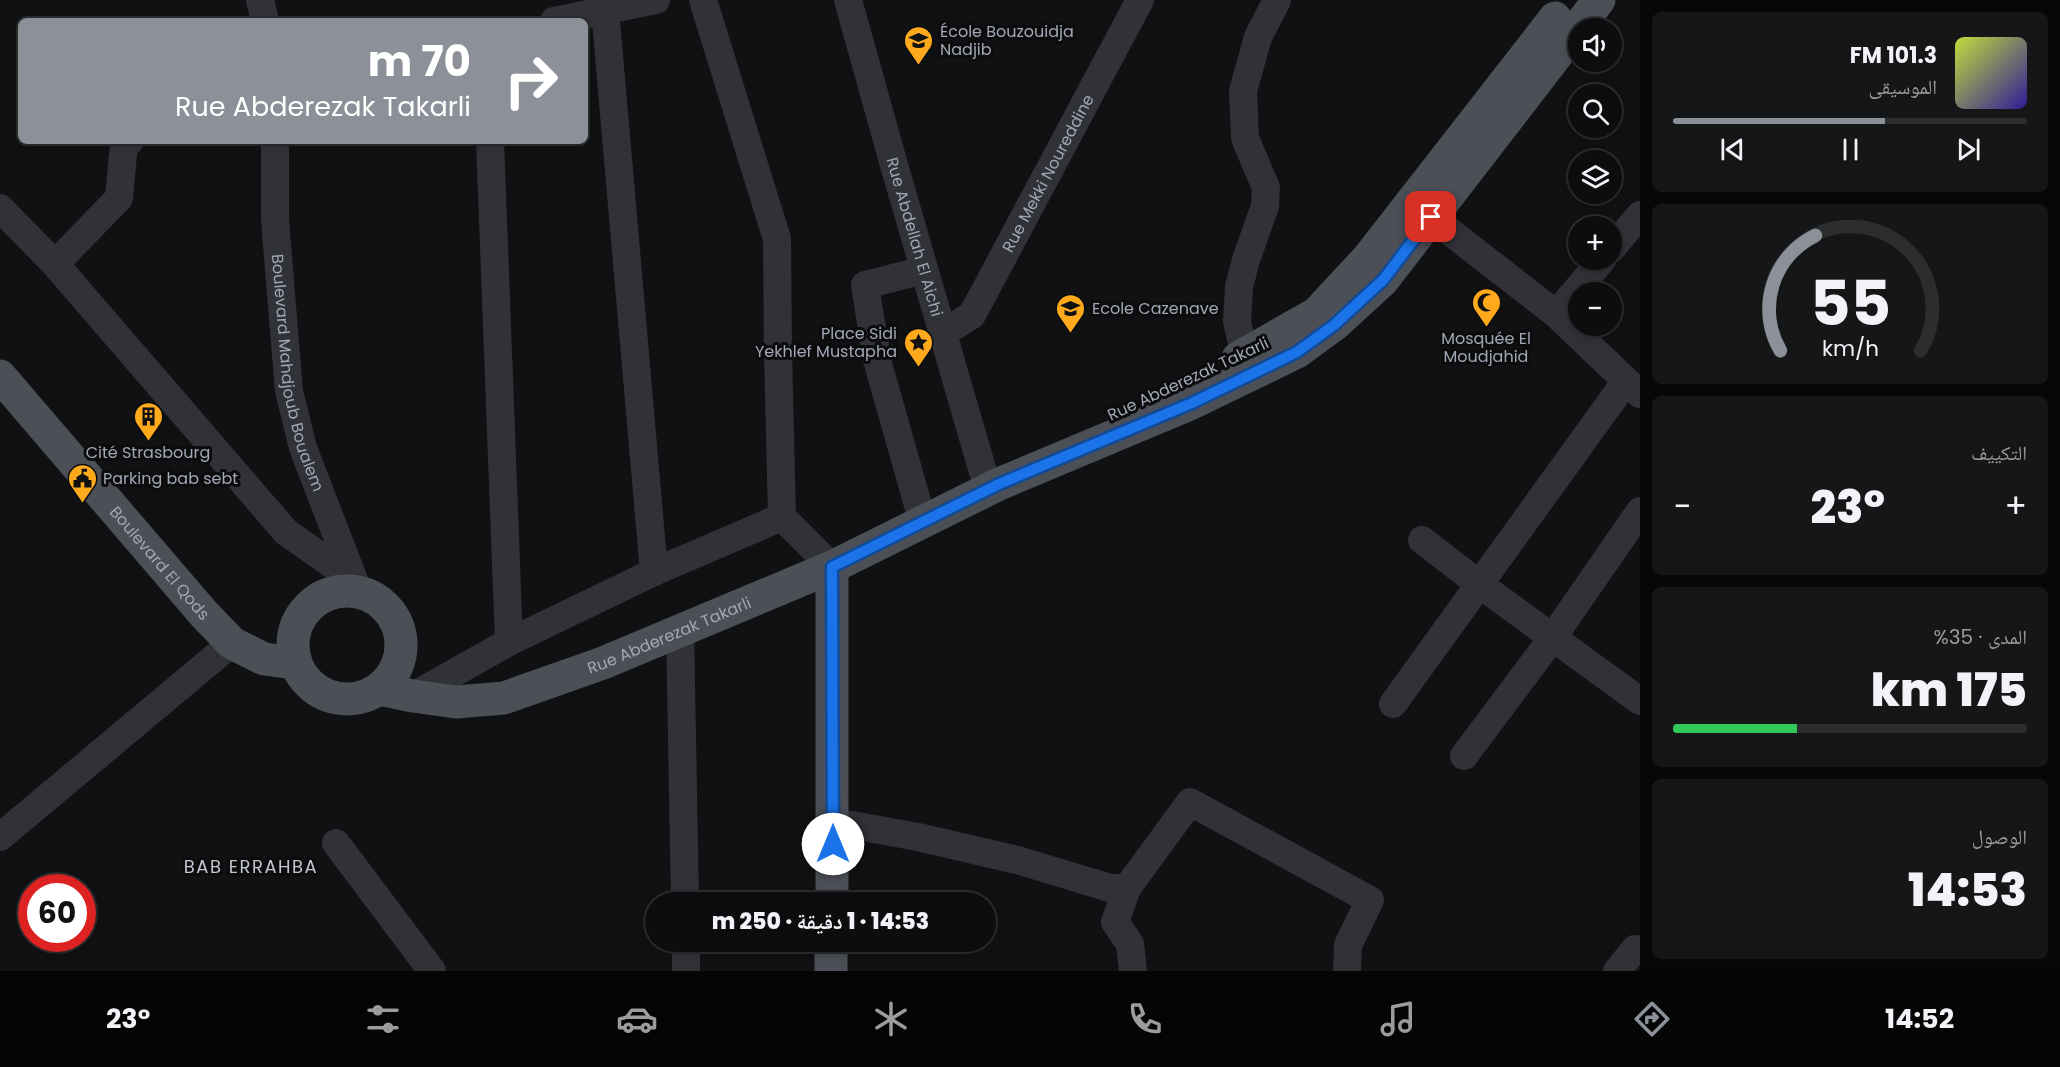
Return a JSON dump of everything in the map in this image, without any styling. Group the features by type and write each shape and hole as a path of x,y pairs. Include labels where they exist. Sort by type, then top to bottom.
{"main road":[{"name":"Rue Abderezak Takarli","path":"832,567 983,472 1245,356 1317,313 1370,257 1570,0"},
{"name":"Rue Abderezak Takarli","path":"380,688 413,696 456,702 504,698 603,663 832,567 999,484 1192,403 1297,352 1334,325 1383,280 1599,0"},
{"name":"Boulevard El Qods","path":"0,376 204,614 232,643 264,659 295,663"},
{"path":"832,567 832,892"},
{"path":"359,586 389,610 401,637 398,666 380,688 365,697 348,700 331,698 315,690 303,678 295,663 293,638 301,615 318,598 359,586"},
{"path":"831,952 831,971"}],"street":[{"path":"260,0 264,18"},
{"path":"564,13 605,10 656,0"},
{"path":"703,0 777,239 782,517 832,567"},
{"name":"Rue Abdellah El Aichi","path":"848,0 983,472"},
{"name":"Rue Mekki Noureddine","path":"943,333 972,315 1140,0"},
{"path":"1245,356 1237,322 1239,287 1265,206 1266,188 1245,138 1243,91 1258,37 1277,0"},
{"path":"605,10 654,572"},
{"path":"56,264 119,198 124,144"},
{"name":"Boulevard Mahdjoub Boualem","path":"275,144 275,220 289,391 303,448 359,586"},
{"path":"490,144 509,642"},
{"path":"0,208 56,264 286,532 359,586"},
{"path":"1622,236 1640,216"},
{"path":"1393,704 1479,584 1633,388 1556,314 1431,217"},
{"path":"920,512 877,360 865,285 924,270"},
{"path":"1556,314 1593,270"},
{"path":"1464,756 1553,637 1640,511"},
{"path":"413,696 509,642 654,572 782,517"},
{"path":"1422,540 1640,700"},
{"path":"680,629 685,892"},
{"path":"0,837 232,643"},
{"path":"1132,971 1130,944 1115,922 1127,888 1190,802 1370,900 1348,945 1347,971"},
{"path":"833,824 852,825 918,837 1017,860 1110,888 1127,888"},
{"path":"336,843 432,971"},
{"path":"1617,971 1638,943"},
{"path":"686,952 686,971"}],"place":[{"name":"École Bouzouidja Nadjib","path":"919,66"},
{"name":"Mosquée El Moudjahid","path":"1486,328"},
{"name":"Ecole Cazenave","path":"1071,334"},
{"name":"Place Sidi Yekhlef Mustapha","path":"918,368"},
{"name":"Cité Strasbourg","path":"148,442"},
{"name":"Parking bab sebt","path":"82,504"}],"district":[{"name":"BAB ERRAHBA","path":"251,866"}],"route":[{"path":"833,844 832,567 999,484 1192,403 1297,352 1334,325 1383,280 1431,217"}]}
